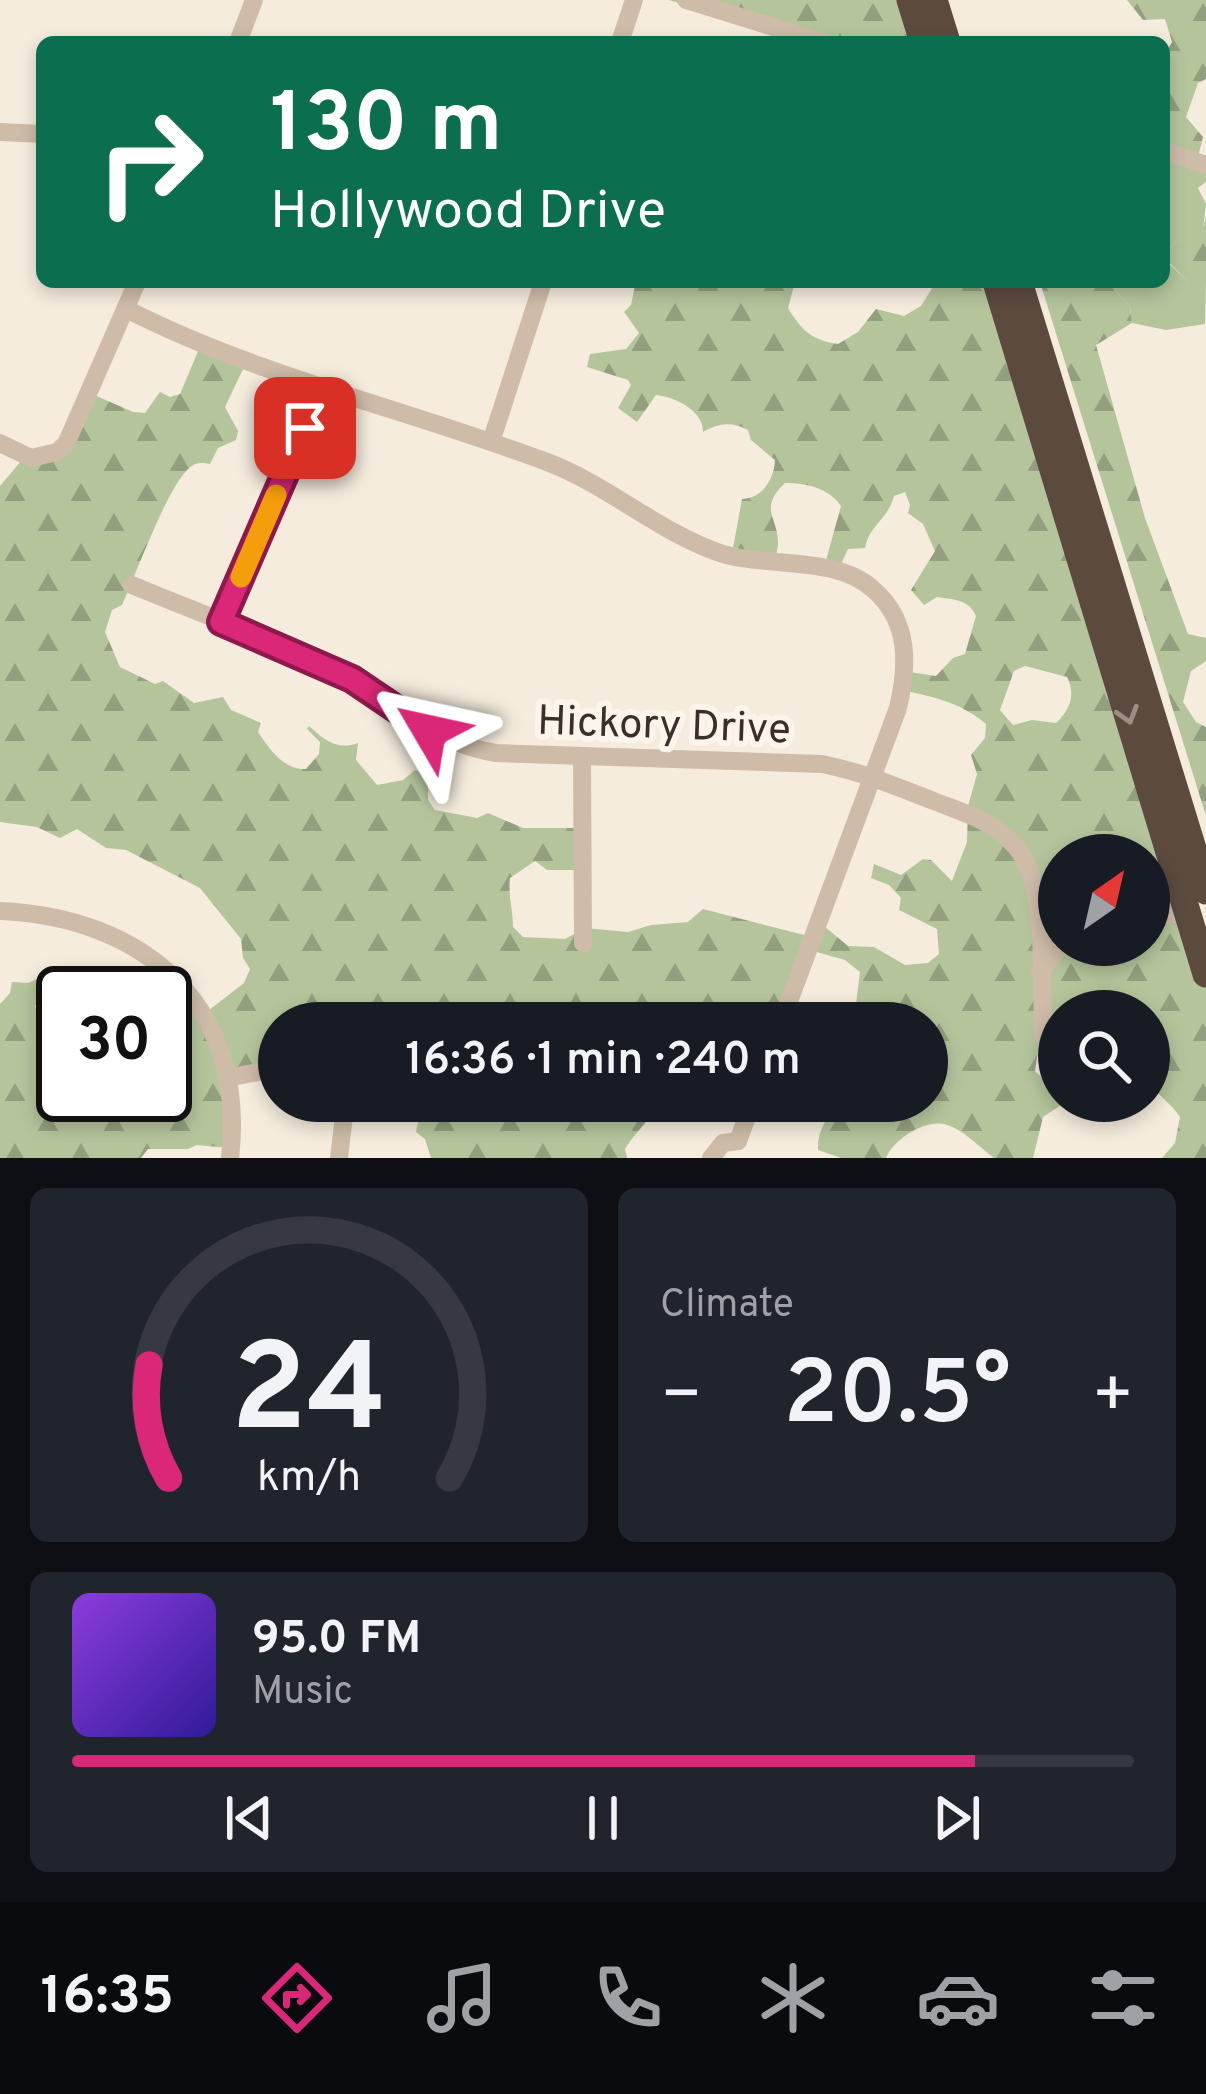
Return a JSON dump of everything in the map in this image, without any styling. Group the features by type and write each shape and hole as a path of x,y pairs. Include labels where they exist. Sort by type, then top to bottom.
{"highway":[{"path":"910,0 921,36"},
{"path":"934,0 945,36"},
{"path":"998,288 1196,900"},
{"path":"1021,288 1196,900 1206,974"}],"street":[{"path":"240,36 254,0"},
{"path":"622,36 634,0"},
{"path":"686,0 803,36"},
{"path":"0,132 36,134"},
{"path":"1170,153 1206,165"},
{"path":"0,443 31,458 57,452 66,443 134,288"},
{"path":"491,442 541,288"},
{"path":"125,309 215,352 491,442 596,483 696,544 745,560 834,569 873,589 901,629 906,675 893,724 789,1002"},
{"path":"221,622 322,389"},
{"name":"Hickory Drive","path":"132,585 352,679 429,731 465,748 822,764 872,776 977,818 1004,835 1023,856 1039,921 1041,990"},
{"path":"582,756 583,944"},
{"path":"0,911 44,913 89,924 131,944 167,971 197,1007 218,1048 230,1093 230,1158"},
{"path":"1040,972 1045,966"},
{"path":"227,1078 258,1072"},
{"path":"339,1158 343,1122"},
{"path":"711,1158 723,1143 742,1150"}],"green space":[{"path":"669,0 909,0 920,36 792,36"},
{"path":"1127,0 1206,0 1206,79 1198,83 1186,117 1203,137 1197,161 1170,157 1172,42 1165,19 1143,20"},
{"path":"1170,158 1206,169 1206,182 1198,188 1206,204 1202,236 1174,243 1170,249"},
{"path":"1206,216 1206,284 1195,289 1170,263 1170,249 1201,235"},
{"path":"1170,265 1195,288 1206,284 1205,324 1166,330 1132,323 1130,307 1113,288 1170,288"},
{"path":"635,288 793,288 788,308 793,316 814,337 838,344 858,332 876,309 904,316 921,306 932,288 999,288 1164,834 1038,834 1038,966 1170,966 1170,853 1206,972 1206,1158 1162,1158 1175,1143 1180,1117 1170,1106 1170,990 1038,990 1035,1071 1038,1122 1042,1122 1033,1158 994,1158 944,1124 910,1133 886,1158 841,1158 818,1150 826,1122 948,1122 948,1002 856,1002 860,972 845,960 806,949 786,1002 258,1002 258,1074 232,1081 228,1148 148,1149 141,1158 0,1158 0,1004 12,982 36,979 36,1122 192,1122 192,1009 200,1017 244,983 250,969 241,939 200,888 126,850 106,848 77,829 60,838 37,827 0,822 0,486 21,461 65,446 92,394 145,413 160,392 170,397 180,394 199,349 244,367 225,407 238,431 236,440 218,448 210,464 192,466 164,508 122,605 112,610 105,632 120,667 155,684 163,681 194,703 223,697 231,710 261,723 258,732 278,758 291,766 306,769 319,754 320,742 309,726 337,745 358,743 356,760 377,785 403,780 415,770 428,774 428,800 435,810 477,818 488,813 523,828 582,828 579,870 547,870 535,861 510,878 513,927 523,937 565,939 585,928 628,932 688,922 703,909 804,935 818,921 848,946 874,947 905,965 928,963 939,954 937,929 899,910 901,898 889,885 871,878 874,864 901,875 923,859 931,860 952,881 967,842 968,806 977,774 971,755 985,738 986,724 956,705 901,690 903,671 936,676 953,658 965,654 976,616 969,606 955,600 937,597 924,605 911,590 935,551 923,524 908,513 905,492 894,496 865,548 848,549 836,575 823,571 841,506 824,491 801,484 785,483 773,500 778,542 774,564 731,559 742,499 766,486 775,460 742,427 725,424 703,432 694,412 672,399 656,395 637,422 618,408 631,385 628,380 587,367 590,354 626,349 639,333 624,312","holes":["1025,666 1067,677 1070,702 1056,723 1032,720 1013,725 1000,710 1014,671"]},
{"path":"1042,288 1113,288 1130,307 1132,323 1096,345 1145,518 1188,634 1206,638 1206,661 1191,671 1183,702 1196,722 1206,727 1206,816"},
{"path":"418,1122 645,1122 625,1149 627,1158 431,1158 425,1139 416,1132"}],"slow traffic":[{"path":"241,577 276,495"}],"route":[{"path":"305,428 221,622 352,679 429,731"}]}
